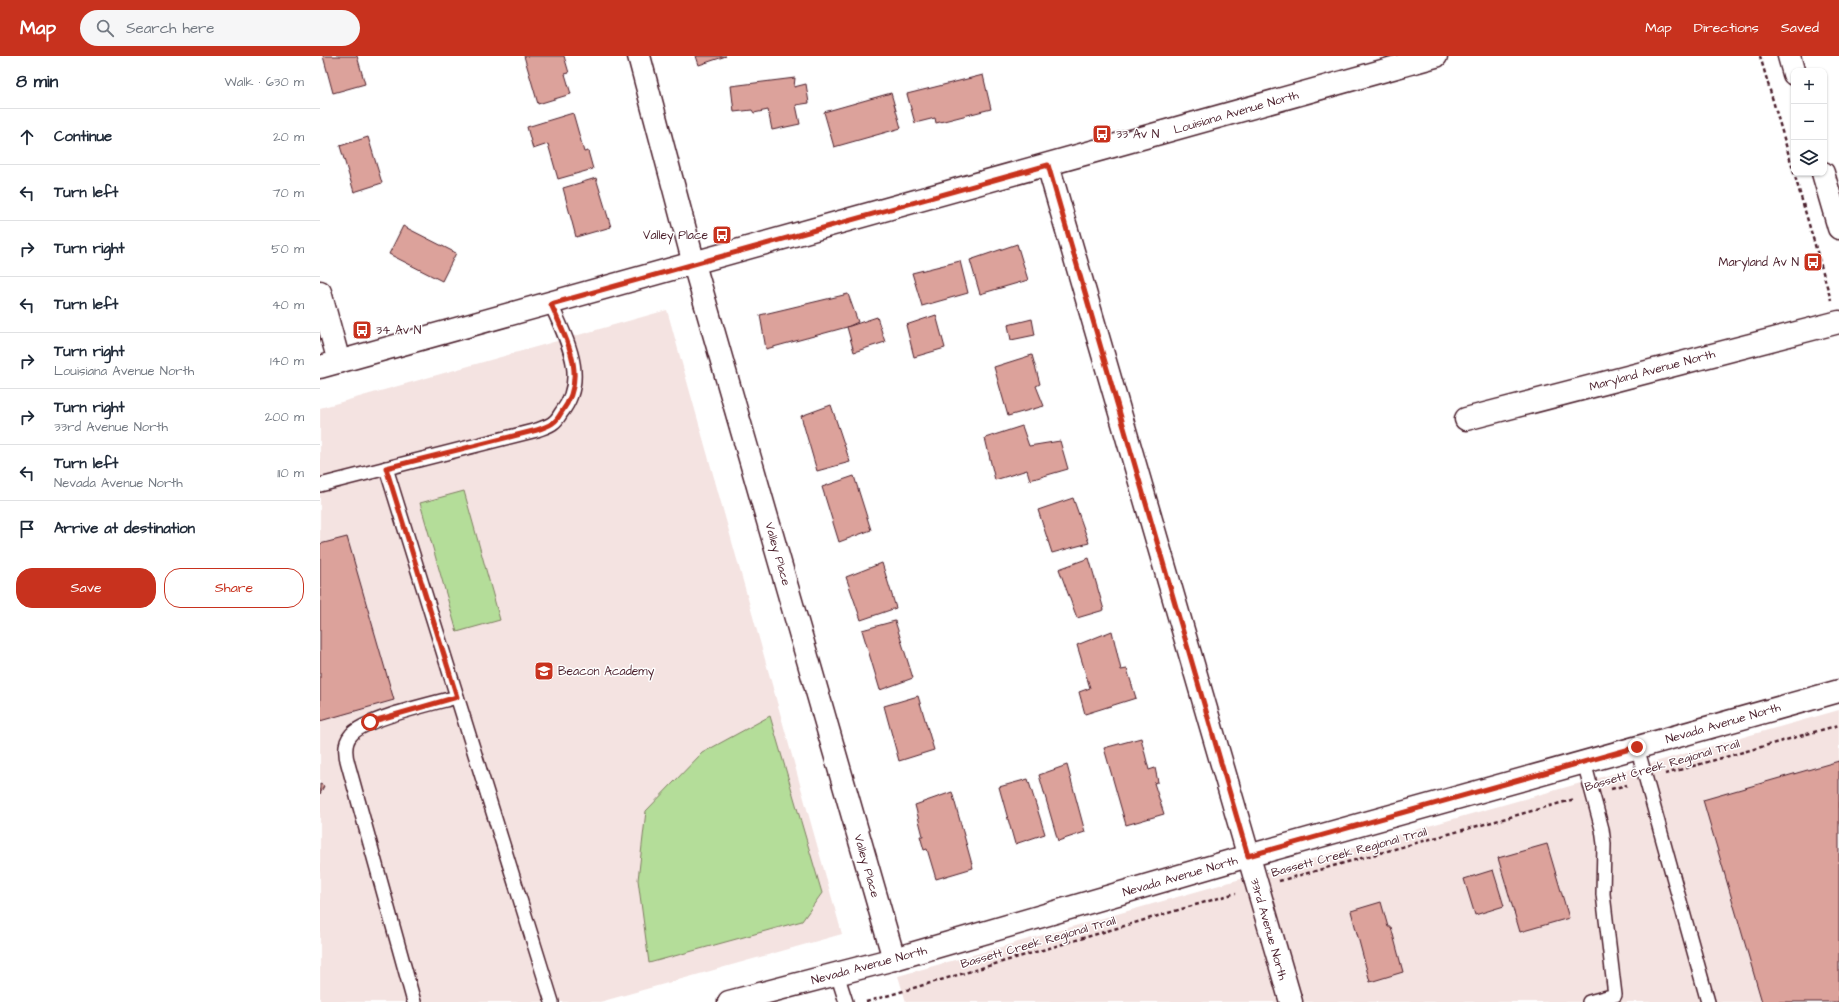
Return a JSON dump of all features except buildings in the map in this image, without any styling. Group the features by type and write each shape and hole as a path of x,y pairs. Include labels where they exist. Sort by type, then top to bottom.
{"street":[{"name":"Valley Place","path":"639,56 694,264 894,959"},
{"name":"Louisiana Avenue North","path":"330,365 1436,56"},
{"path":"1789,56 1792,68"},
{"name":"33rd Avenue North","path":"1048,165 1291,1002"},
{"path":"1824,176 1839,228"},
{"path":"320,292 330,365"},
{"name":"Maryland Avenue North","path":"1466,419 1838,322"},
{"name":"Nevada Avenue North","path":"729,1002 894,959 1248,856 1839,691"}],"lane":[{"path":"320,485 537,430 554,423 573,393 575,376 571,352 551,304"},
{"path":"386,468 552,1002"},
{"path":"414,1002 345,754 347,742 351,734 364,725 457,697"},
{"path":"1637,747 1708,1002"},
{"path":"1584,762 1602,829 1604,844 1603,894 1615,995 1589,1002"},
{"path":"837,974 846,1002"}],"path":[{"path":"1760,56 1838,322"},
{"name":"Bassett Creek Regional Trail","path":"866,1002 1257,887 1839,725"}],"shaded area":[{"name":"Beacon Academy","path":"667,310 842,934 600,1002 320,1002 320,408"},
{"path":"1839,710 1839,1002 906,1002 898,976"}],"green space":[{"path":"464,491 500,620 457,632 420,503"},
{"path":"770,716 822,893 802,921 649,963 638,880 646,811 702,753"}],"place":[{"name":"33 Av N","path":"1102,134"},
{"name":"Valley Place","path":"722,235"},
{"name":"Maryland Av N","path":"1813,262"},
{"name":"34 Av N","path":"362,330"},
{"name":"Beacon Academy","path":"544,671"}],"route":[{"path":"370,722 457,697 386,468 537,430 554,423 573,393 575,376 571,352 551,304 1048,165 1248,856 1637,747"}]}
